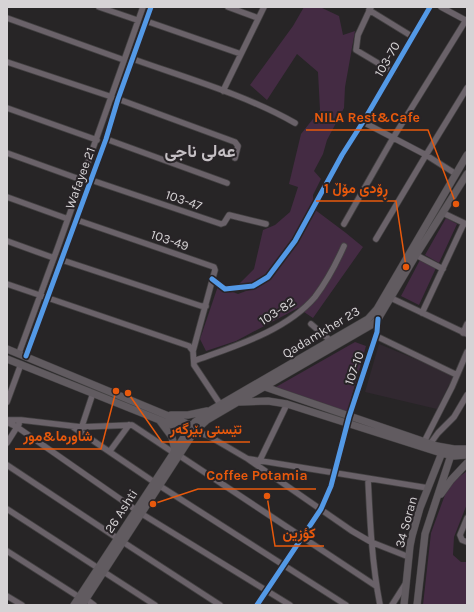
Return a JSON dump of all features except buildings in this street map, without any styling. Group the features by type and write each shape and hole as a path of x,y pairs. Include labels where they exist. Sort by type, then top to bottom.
{"main road":[{"name":"Qadamkher 23","path":"193,429 211,410 220,404 368,319 377,309 467,155"},
{"name":"Qadamkher 23","path":"193,429 264,386 366,329 378,320 416,255 467,174"},
{"path":"7,349 166,415 193,429"},
{"path":"7,359 159,420 193,429"},
{"path":"255,385 264,386 348,420 442,450 467,455"},
{"path":"236,403 263,401 287,404 427,443 442,450"},
{"path":"166,415 188,415 211,410"},
{"path":"159,420 172,437 176,453"},
{"name":"26 Ashti","path":"74,605 82,600 193,429"},
{"path":"452,452 467,449"},
{"name":"34 Soran","path":"404,605 410,546 415,525 442,450"},
{"name":"34 Soran","path":"417,605 425,534 452,452"},
{"path":"435,503 451,480 467,463"}],"street":[{"path":"99,7 137,20"},
{"name":"Wafayee 21","path":"22,355 40,295 97,140 137,20 143,7"},
{"name":"Wafayee 21","path":"22,355 62,260 106,140 118,99 151,7"},
{"path":"228,7 258,18"},
{"path":"223,91 264,7"},
{"name":"103-70","path":"212,279 225,289 253,286 268,277 303,228 342,155 393,72 430,7"},
{"path":"344,224 393,138 467,20 441,7"},
{"path":"393,72 356,50 358,35 370,8 413,37"},
{"path":"7,18 124,60"},
{"path":"146,21 241,54"},
{"path":"133,59 260,105 295,123"},
{"path":"7,62 118,99 237,143 238,146 235,158"},
{"path":"376,239 467,88"},
{"path":"7,108 97,140"},
{"path":"363,122 426,155 456,174"},
{"path":"106,140 227,183"},
{"path":"7,153 82,180"},
{"name":"103-47","path":"91,180 221,224 224,223 228,215 230,215 266,224"},
{"path":"7,197 68,219"},
{"path":"422,313 466,224 443,213"},
{"name":"103-49","path":"76,220 214,267 215,270 212,279"},
{"path":"7,241 54,258"},
{"name":"103-82","path":"194,363 264,333 301,311 315,296 331,273 344,246"},
{"path":"416,255 443,269"},
{"path":"62,260 203,306"},
{"path":"212,279 203,306 193,351 194,363 220,404"},
{"path":"7,284 188,346 193,351"},
{"path":"391,298 465,333 467,324"},
{"name":"107-10","path":"257,605 321,509 331,486 348,420 376,336 378,320"},
{"path":"311,324 331,341"},
{"path":"376,336 457,375"},
{"path":"427,443 467,352"},
{"path":"7,402 21,364"},
{"path":"81,429 93,393"},
{"path":"427,443 454,417 467,395"},
{"path":"260,460 287,404"},
{"path":"11,423 21,420"},
{"path":"11,423 21,420 72,426 81,429 157,484 346,605"},
{"path":"7,443 11,423"},
{"path":"11,423 139,512 290,605"},
{"path":"110,451 129,425"},
{"path":"81,429 132,425 376,586"},
{"path":"193,429 248,459 352,531 371,542 409,557"},
{"path":"248,459 334,472 368,480 428,488"},
{"path":"7,465 220,605"},
{"path":"368,480 371,542 376,586 380,605"},
{"path":"7,509 155,605"},
{"path":"467,518 460,535 460,538 467,542"},
{"path":"7,551 82,600 94,605"},
{"path":"392,605 406,583"},
{"path":"7,596 22,605"}],"shaded area":[{"path":"304,7 320,7 339,16 343,35 355,31 345,87 344,108 327,140 323,154 314,171 321,179 313,195 314,209 363,247 313,318 298,308 236,341 206,351 200,339 218,286 238,294 257,287 239,284 254,269 263,230 275,225 290,212 298,187 289,184 301,134 320,110 318,72 297,54 267,100 250,85 293,26"},
{"path":"446,218 457,224 439,263 425,255"},
{"path":"420,260 436,268 419,305 401,296"},
{"path":"355,342 366,346 347,413 276,387"},
{"path":"379,344 454,375 437,409 365,392"},
{"path":"467,471 467,504 454,537 453,555 461,562 467,562 467,605 423,605 431,533 446,492 455,480"}],"cycle path":[{"path":"26,356 106,139 118,99 151,7"},
{"path":"212,279 225,289 253,286 268,277 295,241 342,155 430,7"},
{"path":"257,605 321,509 331,486 349,417 377,332 378,319"}],"place":[{"name":"NILA Rest&Cafe","path":"456,204"},
{"name":"ڕۆدی مۆڵ 1","path":"406,267"},
{"name":"شاورما&مور","path":"116,391"},
{"name":"تێستی بێرگەر","path":"128,393"},
{"name":"كؤزين","path":"267,496"},
{"name":"Coffee Potamia","path":"153,504"}],"district":[{"name":"عەلی ناجی","path":"200,151"}]}
